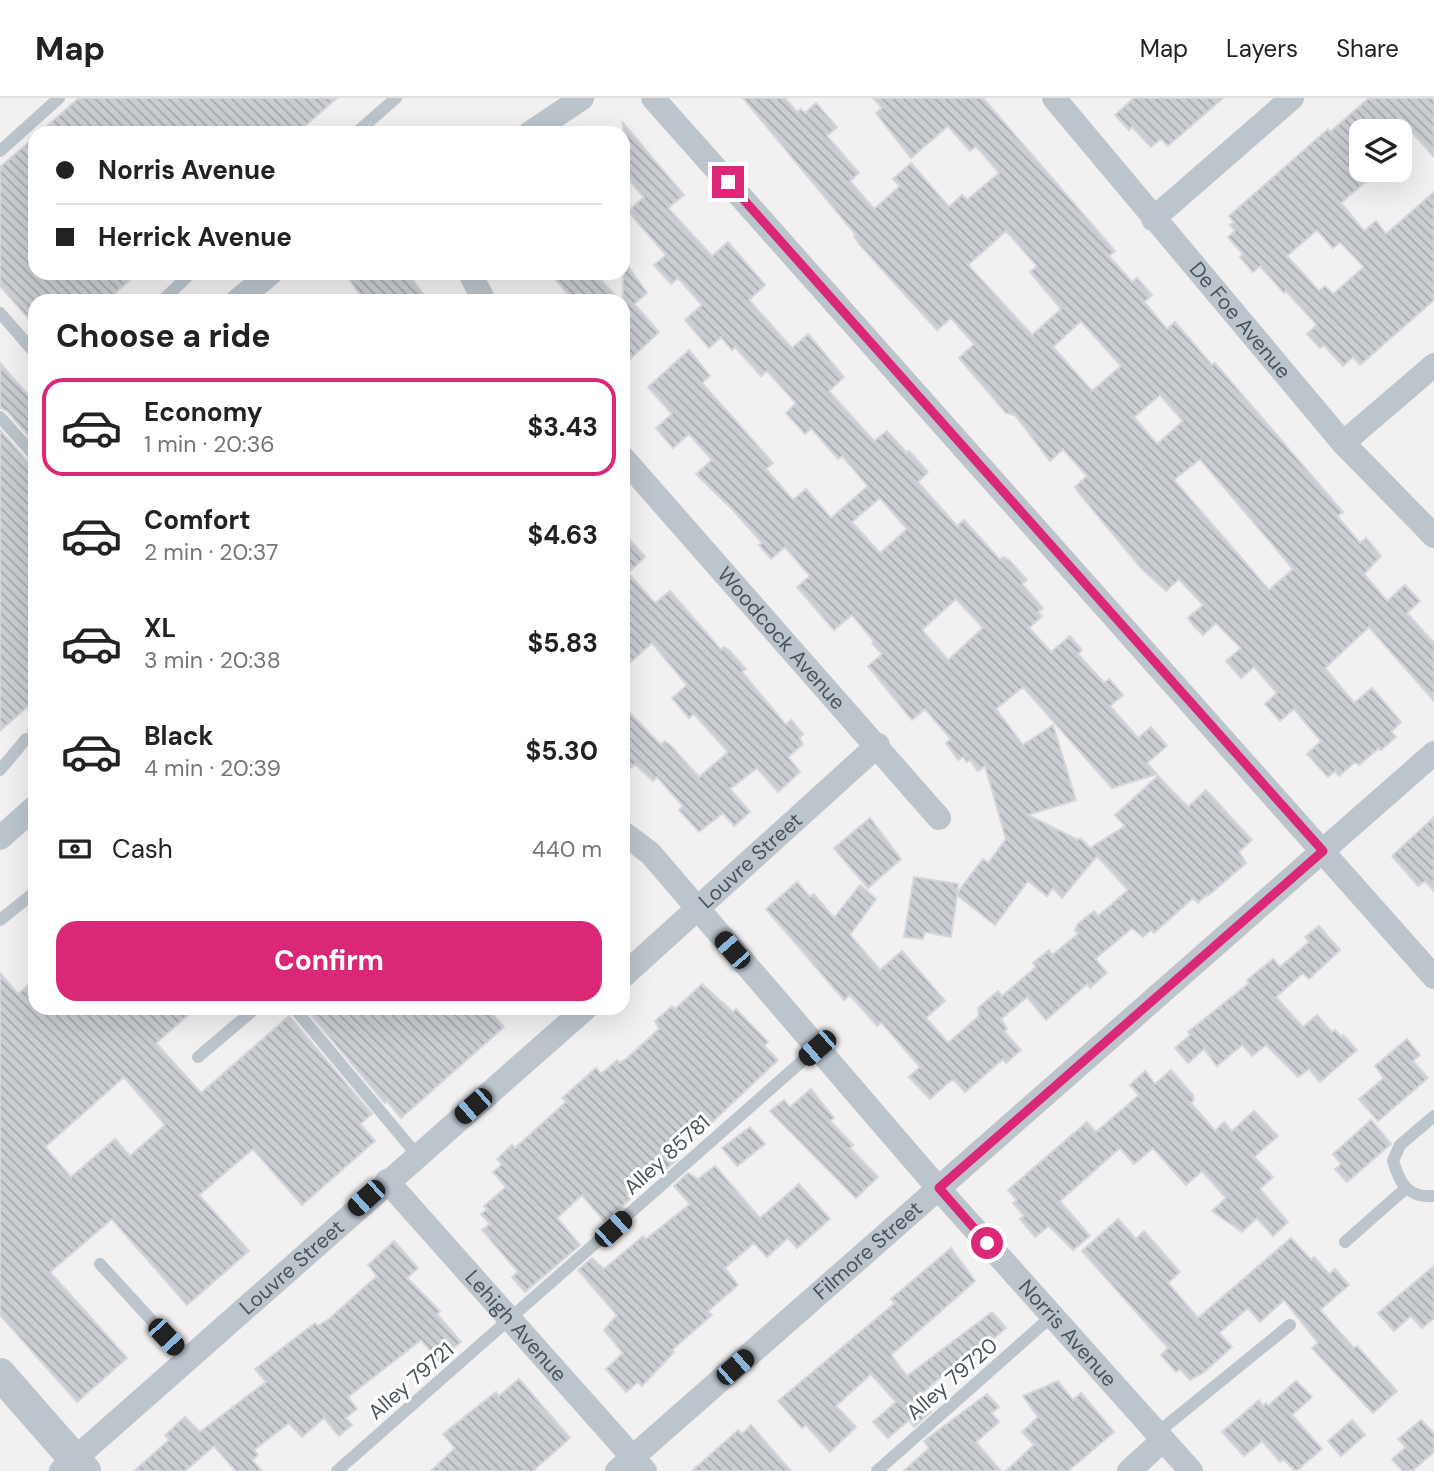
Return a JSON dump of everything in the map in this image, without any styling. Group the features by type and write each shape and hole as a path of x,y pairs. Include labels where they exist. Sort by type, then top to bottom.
{"street":[{"path":"540,126 582,98"},
{"path":"653,98 1434,977"},
{"name":"De Foe Avenue","path":"1054,98 1343,443 1434,536"},
{"path":"1153,219 1293,98"},
{"path":"246,294 262,280"},
{"path":"1343,443 1434,365"},
{"name":"Woodcock Avenue","path":"630,466 878,745 939,818"},
{"name":"Louvre Street","path":"630,970 878,745"},
{"name":"Filmore Street","path":"631,1466 939,1188 1434,753"},
{"path":"0,838 28,813"},
{"name":"Norris Avenue","path":"630,838 650,853 939,1188 1191,1471"},
{"name":"Louvre Street","path":"74,1467 187,1359 578,1015"},
{"name":"Lehigh Avenue","path":"387,1181 510,1320 631,1466"},
{"path":"0,1374 74,1467"},
{"path":"1129,1471 1160,1437"}],"lane":[{"path":"28,126 59,98"},
{"path":"364,126 396,98"},
{"path":"0,152 28,126"},
{"path":"169,294 184,280"},
{"path":"0,313 28,345"},
{"path":"0,416 28,448"},
{"path":"0,770 28,739"},
{"path":"0,920 28,898"},
{"path":"198,1058 248,1015"},
{"path":"300,1015 416,1155"},
{"name":"Alley 85781","path":"510,1320 817,1048"},
{"path":"1434,1116 1400,1145 1393,1161 1398,1180 1405,1189 1418,1197 1434,1196"},
{"path":"1345,1242 1405,1189"},
{"path":"100,1264 187,1359"},
{"name":"Alley 79720","path":"877,1471 1052,1316"},
{"name":"Alley 79721","path":"337,1471 510,1320"},
{"path":"1160,1437 1290,1325"}],"building":[{"path":"79,98 337,98 305,126 47,126"},
{"path":"743,98 785,98 797,112 801,109 805,113 816,103 837,127 827,136 859,173 850,181 874,209 900,186 893,179 911,163 949,207 962,195 967,200 999,173 976,146 970,151 948,126 911,158 876,113 882,108 873,98 983,98 1115,251 1109,256 1132,282 1137,278 1152,295 1144,302 1167,329 1175,322 1212,365 1215,363 1343,512 1337,516 1360,543 1366,538 1381,556 1364,574 1387,601 1405,585 1420,601 1407,613 1434,643 1434,701 1369,627 1325,668 1354,703 1372,688 1401,722 1391,732 1396,737 1381,750 1379,748 1359,765 1355,762 1339,776 1335,771 1328,777 1307,754 1321,741 1294,709 1280,721 1265,704 1277,693 1254,667 1241,678 1226,661 1241,648 1216,623 1203,635 1193,625 1188,618 1203,605 1179,579 1166,591 1141,568 1075,487 1087,476 1063,449 1050,461 1015,415 1006,413 959,358 974,344 951,318 937,330 860,245 854,236 856,235","holes":["1006,231 1037,266 1030,272 1061,309 1032,335 968,265","1081,321 1121,366 1092,391 1053,347","1160,395 1183,421 1157,444 1134,417","1200,459 1293,569 1269,590 1174,480"]},
{"path":"1134,98 1223,98 1168,146 1161,139 1151,147 1132,127 1129,130 1115,115"},
{"path":"1369,98 1434,98 1434,157 1412,132 1412,119 1349,119 1349,182 1365,182 1341,203 1364,231 1376,221 1386,234 1434,192 1434,300 1360,365 1353,357 1343,366 1324,345 1320,348 1307,334 1317,325 1260,266 1253,272 1240,257 1243,254 1228,237 1235,231 1230,225 1234,222 1229,216 1328,129 1330,132","holes":["1317,230 1333,248 1340,242 1364,267 1333,294 1325,286 1319,291 1287,256"]},
{"path":"630,131 684,195 668,208 712,256 728,242 765,285 749,300 792,348 808,334 844,377 829,391 874,441 887,431 907,453 909,451 928,472 918,482 957,526 964,520 1000,560 1003,557 1009,560 1027,580 1022,584 1043,608 1038,612 1042,616 1029,628 1051,652 1070,636 1082,650 1078,654 1104,683 1109,679 1123,695 1110,706 1138,738 1151,727 1167,746 1147,763 1157,774 1112,788 1023,687 996,709 1023,745 1053,725 1076,800 1028,815 1078,840 1080,838 1090,848 1125,826 1115,815 1158,776 1188,807 1206,790 1252,840 1239,852 1246,863 1208,896 1207,894 1198,903 1193,898 1154,933 1151,930 1143,937 1132,928 1095,959 1107,973 1090,988 1087,984 1046,1020 1027,997 1001,1019 1007,1029 1004,1031 1021,1050 1006,1063 1003,1059 965,1092 954,1080 930,1099 909,1077 920,1067 881,1022 877,1026 850,995 844,1000 766,909 797,882 810,897 814,894 834,918 860,885 876,899 850,935 880,970 902,951 945,1001 926,1018 948,1043 979,1016 978,1008 998,991 1002,996 1036,967 1033,963 1049,950 1052,955 1078,934 1075,930 1078,924 1094,911 1098,916 1128,890 1097,856 1062,898 1053,888 1047,896 1028,881 995,925 957,895 951,937 925,932 923,939 904,937 914,877 958,884 957,893 983,859 988,863 1006,839 985,766 978,771 970,760 967,762 963,757 958,760 946,743 951,739 925,709 912,720 868,666 882,654 852,615 834,630 797,587 810,576 785,547 771,559 759,545 762,543 733,510 696,474 712,460 689,434 673,448 656,428 672,414 648,387 689,350 710,376 702,383 773,463 766,469 793,500 806,489 831,518 868,486 842,456 838,459 811,428 805,434 786,413 796,403 767,371 761,376 735,347 732,350 721,337 709,348 685,320 702,305 678,278 671,284 654,265 666,255 630,213 630,209 644,197 630,182","holes":["880,498 907,529 880,553 852,522","956,599 983,628 948,660 922,630"]},
{"path":"28,143 28,280 130,280 114,294 28,294 28,318 0,286 0,167"},
{"path":"630,269 647,293 634,304 659,332 630,359 630,294 623,294 623,280 630,280"},
{"path":"350,280 413,280 423,294 359,294"},
{"path":"556,280 601,280 614,294 568,294"},
{"path":"0,363 28,395 28,435 7,411 0,408"},
{"path":"0,430 28,462 28,706 0,731"},
{"path":"630,540 645,557 630,571"},
{"path":"630,575 655,603 670,591 721,650 724,647 729,650 746,669 742,672 786,725 791,720 803,734 799,738 803,744 788,757 800,772 778,792 757,768 730,789 750,812 734,826 723,813 699,832 679,810 683,806 657,777 653,781 635,764 630,769 630,713 661,745 665,741 671,746 699,777 728,752 694,714 689,718 672,698 687,685 652,643 630,663"},
{"path":"1434,817 1434,891 1425,881 1418,886 1392,856"},
{"path":"870,818 901,859 868,888 834,848"},
{"path":"1319,926 1340,950 1309,979 1303,973 1276,997 1303,1027 1317,1015 1332,1032 1335,1030 1341,1037 1343,1035 1357,1050 1320,1082 1309,1069 1298,1077 1266,1045 1252,1056 1242,1045 1217,1066 1204,1049 1188,1063 1175,1048 1190,1035 1188,1032 1249,983 1247,980 1273,959 1280,967 1309,942 1305,937"},
{"path":"0,973 18,994 28,985 28,1015 188,1015 156,1043 201,1093 289,1016 372,1114 360,1124 375,1141 302,1205 253,1149 199,1195 249,1251 187,1305 112,1219 50,1272 127,1358 77,1402 0,1315","holes":["124,1077 165,1125 130,1156 115,1139 71,1177 45,1147"]},
{"path":"702,984 733,1012 736,1009 768,1042 764,1046 778,1060 705,1129 697,1119 665,1147 677,1160 662,1173 661,1171 647,1179 627,1196 630,1199 605,1222 582,1195 557,1218 580,1245 525,1292 512,1277 518,1272 482,1230 490,1224 481,1214 487,1209 484,1206 506,1187 493,1172 502,1164 497,1159 512,1145 515,1148 566,1102 562,1098 596,1068 601,1074 617,1060 619,1063 625,1060 659,1029 655,1021 672,1006 675,1009"},
{"path":"311,1015 493,1015 504,1027 401,1118 387,1101 385,1103"},
{"path":"1407,1039 1420,1055 1413,1061 1428,1078 1378,1121 1359,1099 1384,1078 1375,1066"},
{"path":"1171,1070 1193,1095 1194,1100 1191,1103 1215,1131 1224,1122 1232,1131 1254,1111 1278,1136 1254,1157 1273,1177 1260,1189 1288,1222 1273,1236 1257,1218 1242,1232 1212,1211 1226,1198 1202,1171 1186,1185 1153,1148 1134,1164 1120,1148 1060,1201 1090,1236 1073,1250 1049,1226 1035,1237 1020,1219 1024,1216 1013,1203 1017,1200 1008,1190 1087,1122 1096,1132 1139,1095 1130,1085 1145,1071 1155,1084"},
{"path":"811,1089 834,1118 830,1121 853,1145 850,1148 878,1177 856,1198 770,1111 784,1100 790,1107"},
{"path":"1371,1120 1391,1144 1347,1182 1335,1169 1341,1164 1333,1154"},
{"path":"750,1127 765,1144 737,1166 722,1148"},
{"path":"715,1166 760,1218 799,1184 830,1219 797,1248 788,1238 767,1257 754,1243 725,1268 738,1285 708,1311 712,1315 672,1350 674,1352 642,1386 638,1382 626,1392 606,1369 623,1353 604,1330 617,1315 578,1270 592,1258 604,1269 643,1236 646,1239 690,1204 674,1186 688,1173 698,1179"},
{"path":"1118,1219 1136,1239 1144,1231 1180,1272 1168,1283 1198,1318 1291,1238 1311,1260 1314,1257 1329,1274 1335,1269 1349,1285 1320,1310 1397,1391 1373,1413 1312,1348 1318,1343 1284,1300 1260,1322 1248,1308 1219,1333 1232,1347 1203,1373 1190,1380 1180,1369 1176,1372 1161,1355 1168,1348 1082,1251"},
{"path":"394,1241 418,1268 407,1278 440,1311 437,1314 461,1342 439,1361 421,1340 348,1397 357,1409 345,1418 352,1425 339,1436 324,1418 302,1437 289,1423 254,1450 258,1455 252,1460 262,1471 236,1471 214,1446 185,1471 134,1471 169,1440 165,1435 185,1417 200,1432 266,1382 255,1369 315,1323 318,1326 329,1319 377,1276 368,1265"},
{"path":"951,1248 975,1281 891,1355 907,1376 992,1312 1006,1328 965,1363 968,1366 952,1380 945,1373 918,1397 931,1412 914,1427 909,1420 888,1438 873,1422 896,1402 871,1374 836,1406 856,1427 830,1452 806,1425 802,1428 778,1401 895,1303 891,1299"},
{"path":"1434,1266 1434,1318 1422,1328 1411,1316 1394,1331 1378,1313"},
{"path":"519,1379 570,1438 533,1471 431,1471 455,1448 443,1434 496,1392 499,1396"},
{"path":"1058,1381 1073,1400 1081,1393 1114,1432 1068,1471 1006,1471 1034,1445 1022,1432 1038,1417 1023,1396"},
{"path":"1296,1381 1312,1397 1292,1415 1322,1449 1296,1471 1283,1459 1280,1462 1262,1441 1244,1456 1222,1432 1259,1400 1263,1406 1266,1403 1268,1406"},
{"path":"987,1394 999,1407 991,1413 999,1422 976,1442 1001,1471 904,1471 929,1448 924,1441"},
{"path":"1352,1420 1365,1435 1341,1456 1328,1441"},
{"path":"1421,1420 1434,1433 1434,1452 1412,1471 1403,1471 1392,1459 1406,1447 1398,1439"},
{"path":"751,1425 791,1471 692,1471 738,1430 742,1434"}],"route":[{"path":"728,182 1323,851 939,1188 987,1243"}]}
